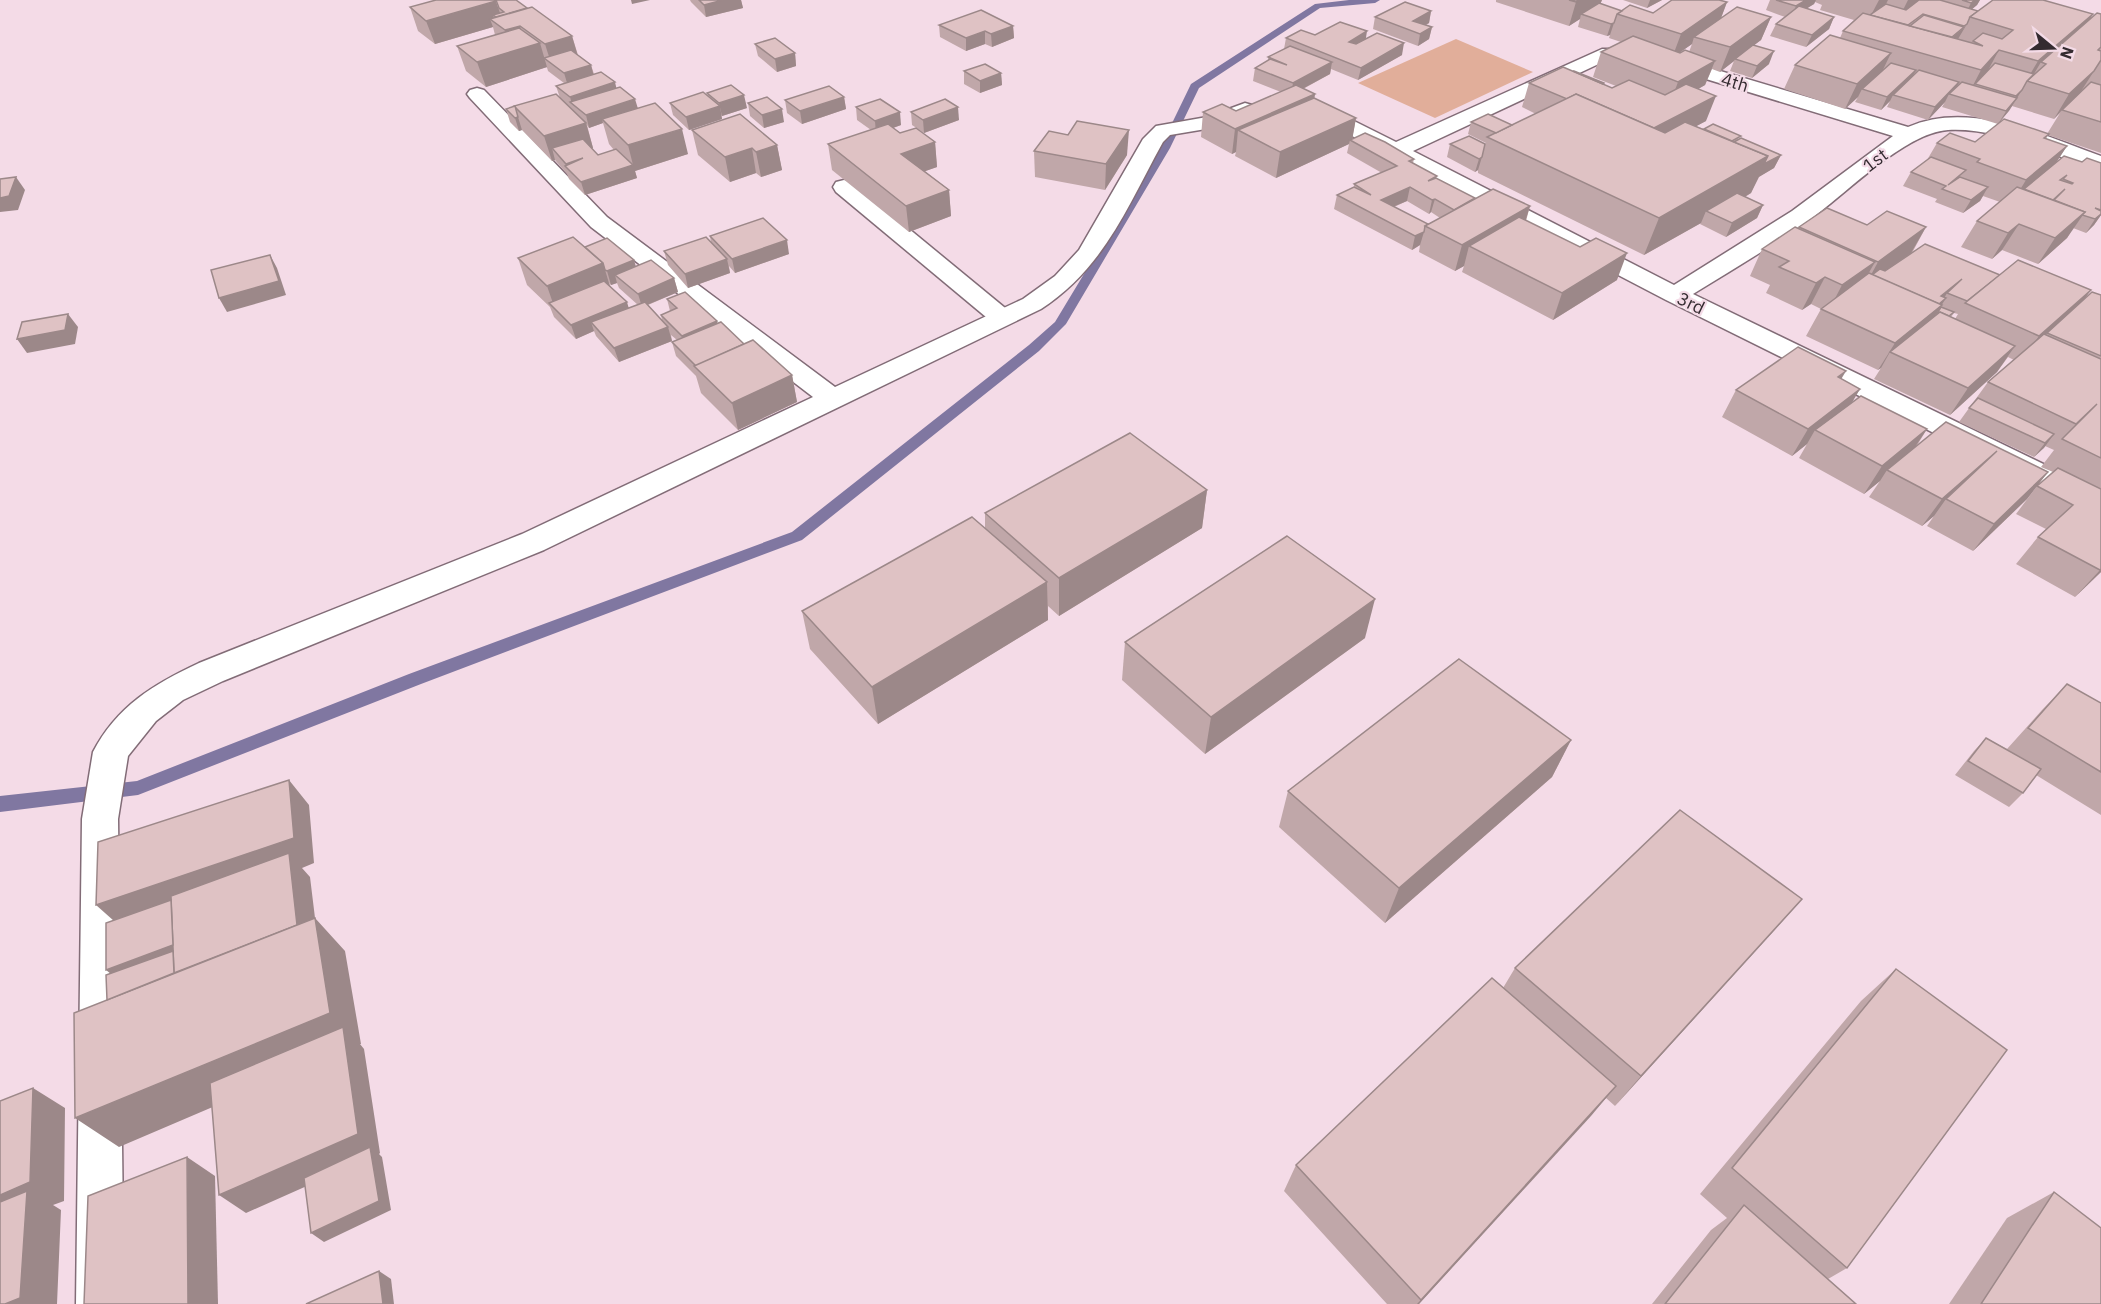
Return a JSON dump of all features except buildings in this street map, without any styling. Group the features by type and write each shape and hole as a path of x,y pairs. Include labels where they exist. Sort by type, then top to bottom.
{"street":[{"name":"4th","path":"1397,150 1602,55 1631,55 1663,60 1909,134"},
{"path":"477,94 599,222 834,400"},
{"name":"3rd","path":"1296,100 1675,295 2101,504"},
{"path":"100,1304 100,819 111,752 144,711 171,691 211,672 533,542 1032,304 1062,285 1090,252 1155,139 1171,128 1210,123 1263,102"},
{"name":"1st","path":"1675,295 1826,210 1909,134 1929,126 1955,125 1984,128 2020,136 2101,163"},
{"path":"844,187 1001,317"}],"shaded area":[{"path":"1456,39 1533,72 1435,118 1358,83"}],"waterway":[{"path":"0,804 138,788 415,679 797,536 1034,348 1060,324 1165,148 1195,86 1318,6 1375,0"}]}
